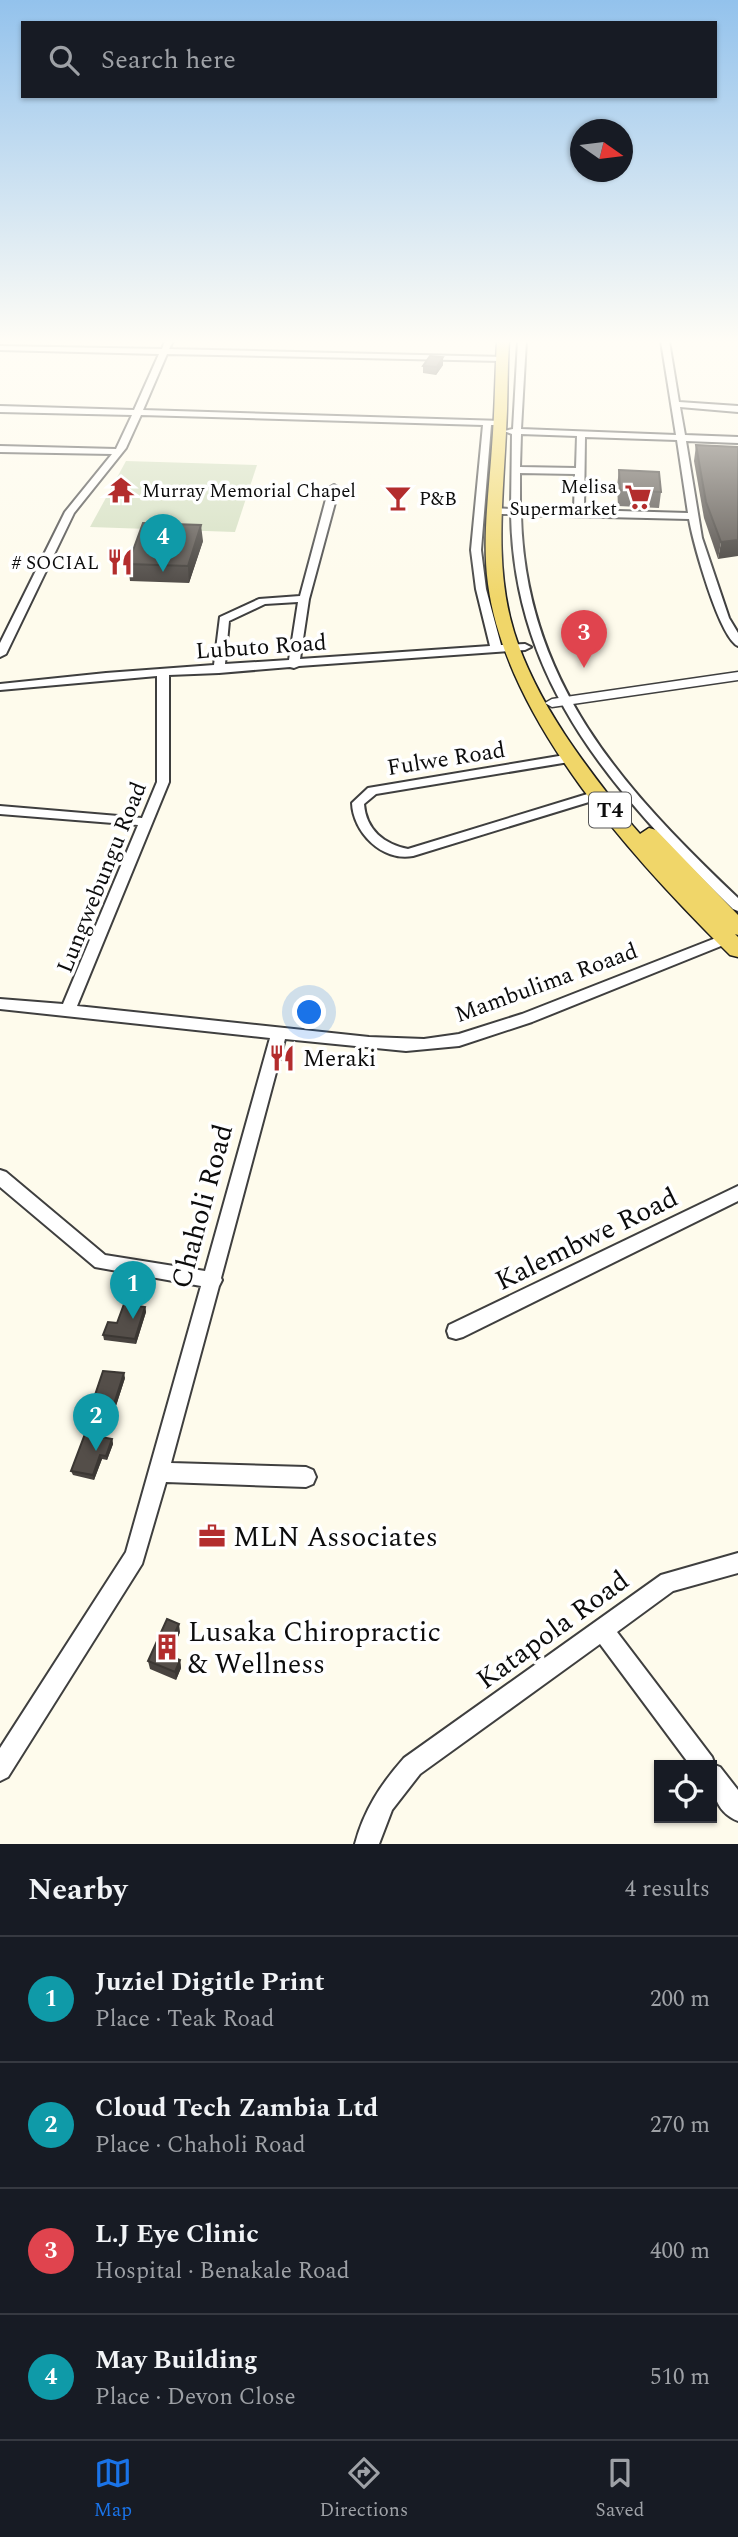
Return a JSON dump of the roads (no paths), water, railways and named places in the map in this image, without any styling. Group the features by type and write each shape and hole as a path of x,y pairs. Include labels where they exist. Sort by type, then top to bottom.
{"main road":[{"name":"T4","path":"503,427 514,464 505,511"},
{"name":"T4","path":"503,427 512,648 531,689 571,758 598,795 680,892 734,939"},
{"name":"T4","path":"512,648 558,702 586,759 691,880 734,939"}],"street":[{"path":"0,653 68,514 119,452 131,427"},
{"path":"503,427 476,550 481,589 512,648"},
{"path":"504,427 581,434 738,440"},
{"path":"679,427 693,516 708,574 724,618 738,643"},
{"path":"579,513 581,434"},
{"path":"0,449 119,452"},
{"path":"514,464 578,471"},
{"path":"294,666 304,599 334,488"},
{"path":"693,516 505,511 518,554 529,617 558,702 630,792 738,906"},
{"path":"219,670 224,619 263,601 304,599"},
{"name":"Lubuto Road","path":"0,687 512,648"},
{"name":"Lungwebungu Road","path":"68,1010 112,912 164,774 163,673"},
{"path":"558,702 738,676"},
{"name":"Fulwe Road","path":"571,758 372,791 358,803 357,811 365,831 374,839 395,851 408,853 419,852 598,795"},
{"path":"0,810 146,822"},
{"name":"Mambulima Roaad","path":"0,1003 397,1044 457,1040 550,1009 734,939"},
{"name":"Chaholi Road","path":"0,1769 135,1558 279,1033"},
{"path":"0,1177 101,1262 213,1280"},
{"name":"Kalembwe Road","path":"456,1331 738,1193"},
{"path":"159,1472 306,1477"},
{"name":"Katapola Road","path":"368,1844 371,1827 388,1791 412,1766 603,1631 667,1582 738,1563"},
{"path":"603,1631 701,1760"},
{"path":"717,1782 738,1810"}],"place":[{"name":"Murray Memorial Chapel","path":"121,490"},
{"name":"Melisa Supermarket","path":"638,497"},
{"name":"P&B","path":"398,498"},
{"name":"# SOCIAL","path":"120,562"},
{"name":"May Building","path":"163,572"},
{"name":"L.J Eye Clinic","path":"584,668"},
{"name":"Meraki","path":"282,1058"},
{"name":"Juziel Digitle Print","path":"133,1319"},
{"name":"Cloud Tech Zambia Ltd","path":"96,1451"},
{"name":"MLN Associates","path":"212,1536"},
{"name":"Lusaka Chiropractic & Wellness","path":"167,1647"}]}
